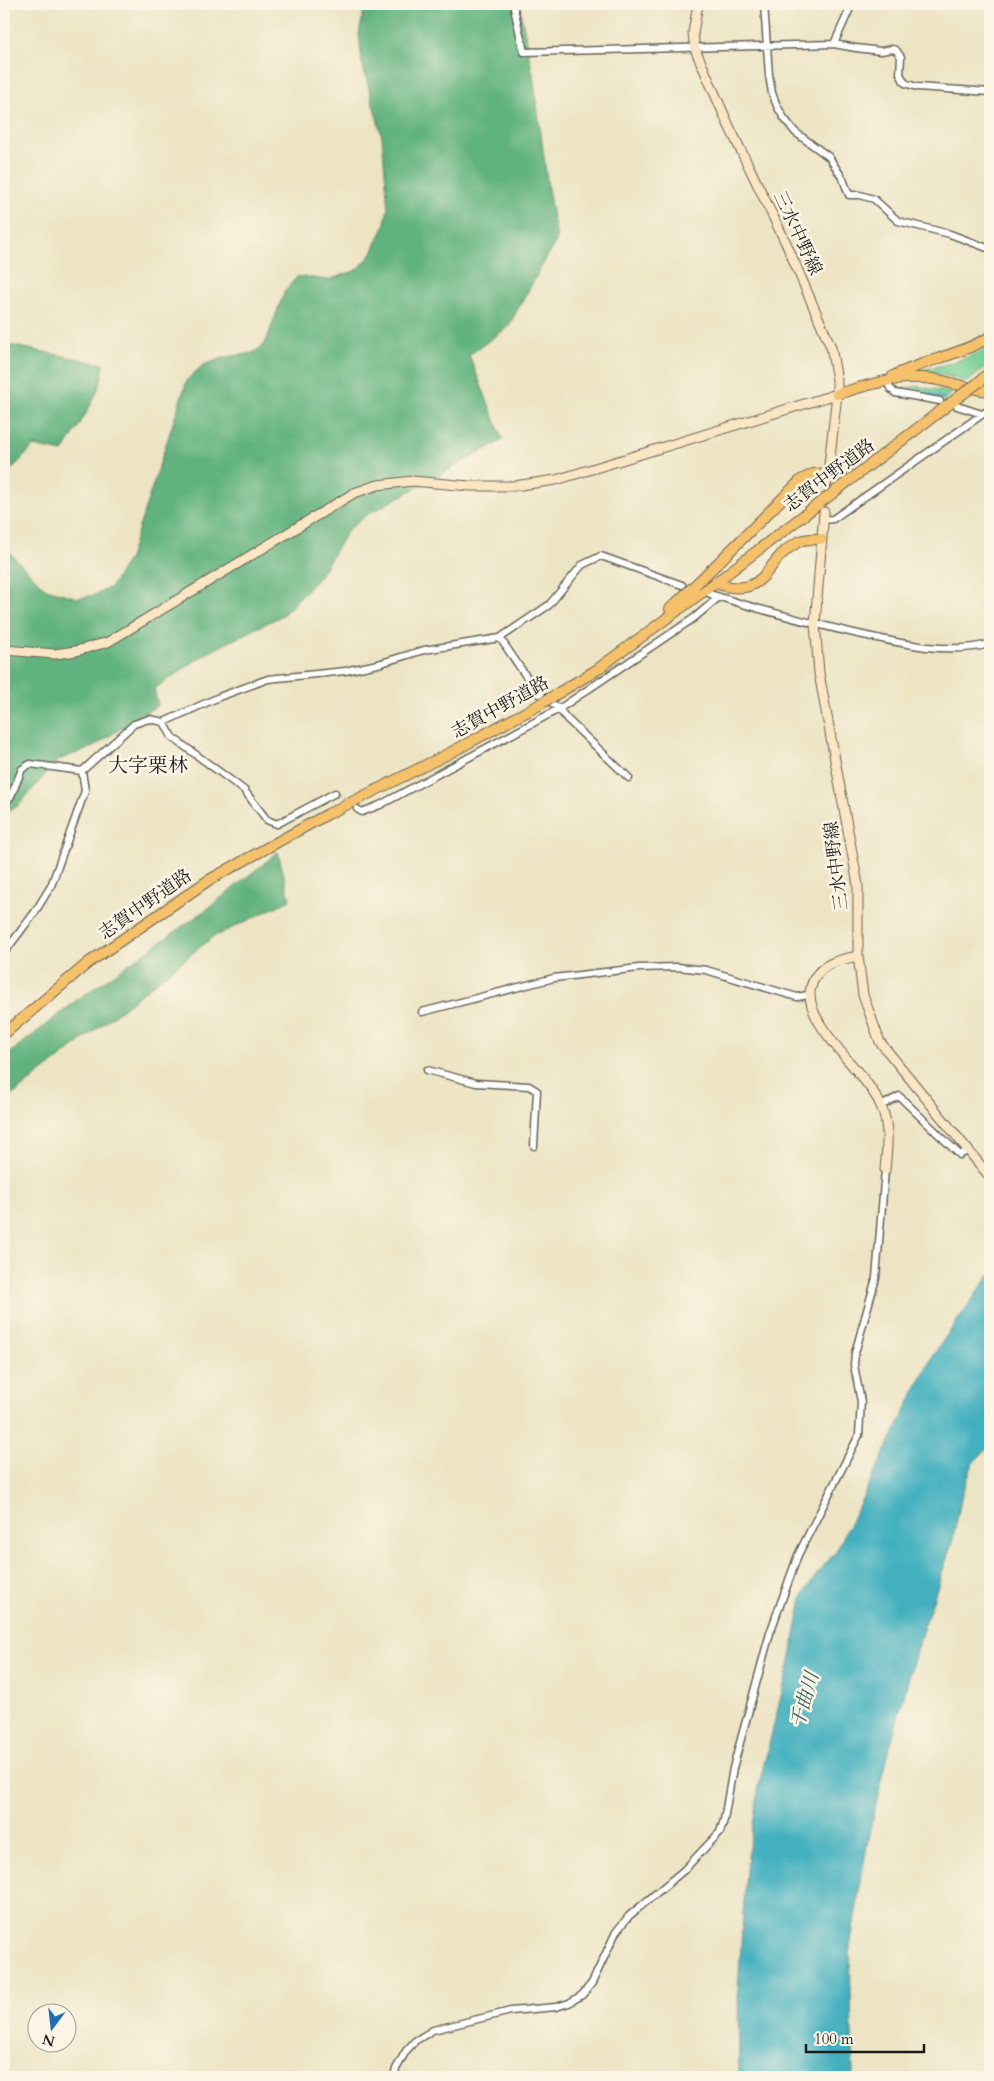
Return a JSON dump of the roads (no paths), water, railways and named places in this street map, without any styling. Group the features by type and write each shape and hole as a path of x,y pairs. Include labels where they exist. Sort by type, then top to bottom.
{"main road":[{"name":"三水中野線","path":"698,4 693,33 695,49 786,243 831,348 837,380 837,394 827,478"},
{"path":"4,650 56,654 76,651 108,642 354,493 378,485 412,481 470,486 514,486 556,480 886,380 918,365 966,350 990,337"},
{"name":"志賀中野道路","path":"4,1034 88,963 209,880 328,814 446,755 539,705 595,671 959,401 990,372"},
{"path":"886,380 924,378 990,391"},
{"path":"649,631 794,486 806,476 827,478"},
{"name":"三水中野線","path":"823,516 815,624 820,673 858,885 858,956 863,995 880,1042 990,1177"},
{"path":"715,582 733,588 751,585 761,578 798,542 809,539 821,539"},
{"path":"858,956 837,960 820,969 813,980 808,995 809,1003 824,1030 864,1078 881,1106 888,1133 885,1170"}],"street":[{"path":"513,4 524,52 695,49 759,46 766,44 834,44 881,51 896,50 901,57 900,74 905,84 917,87 990,92"},
{"path":"764,4 766,44 772,93 777,106 795,132 829,157 843,179 849,195 860,195 874,199 898,221 950,234 990,249"},
{"path":"834,44 852,4"},
{"path":"886,380 895,393 940,401"},
{"path":"959,401 986,412"},
{"path":"823,516 833,519 986,412"},
{"path":"4,804 11,796 19,772 30,764 82,771 134,724 149,719 164,722 268,679 345,671 378,664 424,650 500,638 549,605 582,565 601,556 682,585"},
{"path":"710,594 815,624 904,644 970,649 990,644"},
{"path":"357,809 362,812 380,805 559,709 694,618 719,597"},
{"path":"500,638 536,691 559,709 566,719 629,778"},
{"path":"164,722 172,737 244,790 267,820 277,824 335,793"},
{"path":"4,953 35,912 51,886 85,792 82,771"},
{"path":"422,1012 554,978 639,968 678,967 706,970 797,998 808,995"},
{"path":"427,1070 476,1083 529,1086 537,1091 534,1146"},
{"path":"881,1106 899,1096 960,1155 968,1150"},
{"path":"394,2077 396,2069 406,2051 415,2041 433,2030 511,2011 556,2007 569,2003 582,1995 592,1983 616,1932 629,1916 684,1870 720,1832 724,1820 733,1768 770,1633 798,1555 859,1435 860,1402 854,1365 855,1353 876,1278 885,1170"}],"water":[{"name":"千曲川","path":"990,1274 990,1446 973,1463 962,1494 953,1540 917,1648 869,1833 850,1947 853,2077 739,2077 738,1987 746,1871 759,1784 791,1657 802,1598 818,1572 836,1552 931,1358"}],"waterway":[{"path":"926,392 945,399"}],"tunnel":[{"path":"335,793 350,804"}],"district":[{"name":"大字栗林","path":"148,765"}]}
